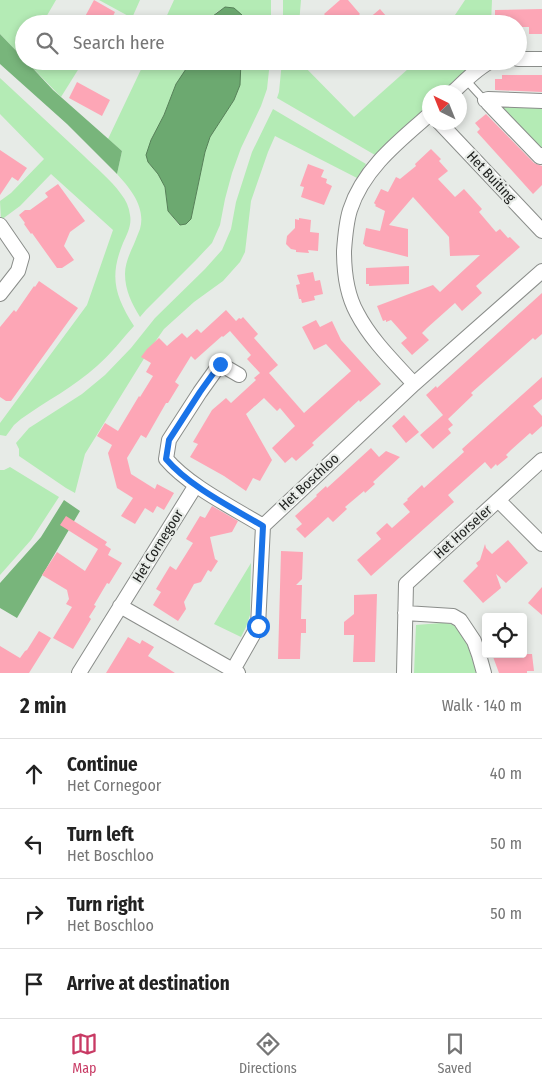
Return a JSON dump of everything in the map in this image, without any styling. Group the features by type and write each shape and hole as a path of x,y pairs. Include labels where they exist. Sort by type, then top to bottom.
{"street":[{"path":"527,59 542,59"},
{"path":"461,85 479,70"},
{"path":"542,101 488,100 487,102 540,157 542,155"},
{"path":"414,384 370,335 356,312 347,285 344,263 345,234 350,209 360,189 377,163 422,121"},
{"name":"Het Buiting","path":"447,130 542,231"},
{"path":"0,225 22,257 18,270 0,294"},
{"name":"Het Boschloo","path":"263,526 414,384 542,270"},
{"path":"120,606 235,671 258,626 263,526 196,486 166,459 169,440 220,364 238,375"},
{"name":"Het Horseler","path":"404,673 406,584 542,460"},
{"name":"Het Cornegoor","path":"78,673 196,486"},
{"path":"498,500 542,544"},
{"path":"405,613 453,616 460,620 474,641 484,673"}],"lane":[{"path":"466,80 487,102"}],"shaded area":[{"path":"0,0 56,0 47,15 15,15 15,50 0,34"},
{"path":"99,0 140,0 133,15 126,15"},
{"path":"174,0 271,0 271,15 242,15 225,7 214,15 167,15"},
{"path":"283,0 301,0 300,15 283,15"},
{"path":"465,0 492,0 491,15 455,15"},
{"path":"225,7 234,8 242,15 214,15"},
{"path":"0,34 15,50 15,70 34,70 53,90 122,151 117,174 67,124 0,64"},
{"path":"35,70 78,70 61,97"},
{"path":"141,70 185,70 176,84 164,115 151,140 148,162 158,174 165,187 168,211 179,225 191,219 205,152 210,137 234,100 240,85 241,70 269,70 267,89 232,173 220,225 212,243 140,317 126,286 125,274 128,258 140,229 141,214 132,192 117,174 122,151 108,139"},
{"path":"185,70 241,70 240,85 234,100 210,137 205,152 191,219 186,224 180,225 168,211 165,187 158,174 148,162 146,155 176,84"},
{"path":"281,70 308,70 354,117 407,70 471,70 453,85 422,85 422,113 375,155 277,98"},
{"path":"0,78 103,174 126,201 130,212 129,229 119,255 115,276 118,296 134,326 88,374 21,419 6,436 0,435 0,423 87,305 113,230 51,174 20,206 1,220 0,201 11,193 44,159 0,114"},
{"path":"493,104 542,104 542,151"},
{"path":"273,109 366,164 357,178 275,136 251,201 245,252 240,262 223,281 194,302 164,329 85,454 75,493 19,456 19,449 16,443 29,428 82,394 105,375 131,348 155,318 222,250 231,229 236,202 252,152"},
{"path":"10,467 59,497 31,540 0,575 0,470"},
{"path":"64,500 80,511 17,618 0,608 0,583 41,537"},
{"path":"251,563 250,615 241,637 214,624"},
{"path":"441,623 453,625 461,634 468,647 476,673 414,673 416,625"}],"building":[{"path":"94,0 115,12 114,15 86,15"},
{"path":"340,0 348,0 360,14 325,15"},
{"path":"380,9 385,15 373,15"},
{"path":"542,9 542,34 529,34 527,15 495,15 495,10"},
{"path":"502,75 542,75 542,92 495,90 495,79 502,79"},
{"path":"77,82 110,100 102,116 69,98"},
{"path":"486,114 534,163 542,166 542,185 533,194 477,132 480,129 475,123"},
{"path":"431,149 441,159 439,161 448,171 438,179 455,197 464,189 482,209 479,212 496,232 500,229 520,247 476,286 482,293 462,311 455,303 422,333 429,340 412,355 401,343 407,338 391,320 383,321 377,306 433,285 440,292 480,255 450,256 449,237 413,197 389,225 408,229 408,257 363,244 366,228 380,231 385,211 375,206 374,203 381,189 388,192 396,177 400,179 416,166 415,164"},
{"path":"0,150 27,168 18,181 12,177 0,195"},
{"path":"308,164 324,170 321,177 327,179 326,183 332,186 324,205 301,197 304,187 300,186"},
{"path":"58,184 85,221 70,232 64,246 74,260 62,268 57,268 19,215 25,210 30,210 48,197 45,193"},
{"path":"299,218 311,220 310,232 319,233 318,251 308,250 309,253 296,252 296,250 291,249 286,244 287,236 295,228 295,219 299,220"},
{"path":"409,266 409,284 369,286 369,284 366,284 366,268"},
{"path":"313,272 315,281 320,280 323,294 314,296 315,300 302,303 301,299 299,299 296,285 300,284 297,275"},
{"path":"39,281 78,308 11,401 6,401 0,397 0,327 14,310 16,312"},
{"path":"542,293 542,334 535,340 533,338 471,393 473,395 448,419 453,425 448,429 451,433 433,449 420,435 443,415 426,395 436,386 437,388"},
{"path":"226,310 236,321 243,317 258,334 254,338 278,365 269,373 304,413 351,371 326,344 314,350 302,327 316,320 320,327 332,321 341,340 381,384 360,402 359,400 312,443 314,445 296,461 292,457 285,463 272,448 295,426 280,408 277,411 264,398 246,414 272,460 260,481 253,478 246,491 190,457 198,444 193,442 212,410 226,398 231,403 256,380 254,378 260,373 247,359 251,355 230,331 195,360 191,356 175,382 179,385 168,403 166,403 146,438 141,435 127,458 131,474 155,489 157,484 174,493 164,510 157,506 153,513 145,508 135,524 121,516 133,498 117,488 108,453 112,445 97,436 105,423 118,431 153,376 146,372 151,363 141,357 147,349 159,338 167,346 182,333 187,338 197,329 201,333"},
{"path":"542,377 542,399 533,406 542,416 542,426 532,435 530,433 497,466 496,464 491,469 485,462 448,495 454,502 371,576 357,560 381,539 376,533 387,523 392,528 410,512 403,504 407,499 422,485 424,488 464,452 462,449"},
{"path":"404,415 419,432 406,443 392,426"},
{"path":"371,448 379,457 386,451 400,457 373,482 375,484 345,507 347,509 333,522 328,517 305,538 296,529 302,524 295,516 326,486 327,488"},
{"path":"212,506 238,521 232,532 210,537 215,559 218,561 211,572 208,570 201,582 194,584 184,602 186,609 178,621 153,605 161,592 156,589 170,566 176,570 193,543 186,539 200,516 205,518"},
{"path":"66,516 107,542 105,545 111,549 108,555 122,563 94,605 96,606 89,617 91,619 73,649 53,638 72,607 66,604 69,599 67,590 42,575 57,552 85,571 98,549 60,525"},
{"path":"508,540 528,563 506,583 496,574 501,588 483,603 463,581 478,566 476,563 480,560 485,544 492,554"},
{"path":"281,551 303,552 302,579 296,585 302,585 301,619 306,619 306,633 301,633 300,659 278,659"},
{"path":"542,587 542,615 528,603"},
{"path":"377,594 375,662 353,662 354,635 344,635 344,622 354,614 354,595"},
{"path":"39,631 51,638 29,673 0,673 0,646 20,658"},
{"path":"128,637 140,644 142,640 154,647 148,656 175,673 106,673"},
{"path":"527,654 532,654 534,671 527,671 527,673 499,673 493,658 527,658"}],"route":[{"path":"220,364 169,440 166,459 196,486 263,526 258,626"}]}
